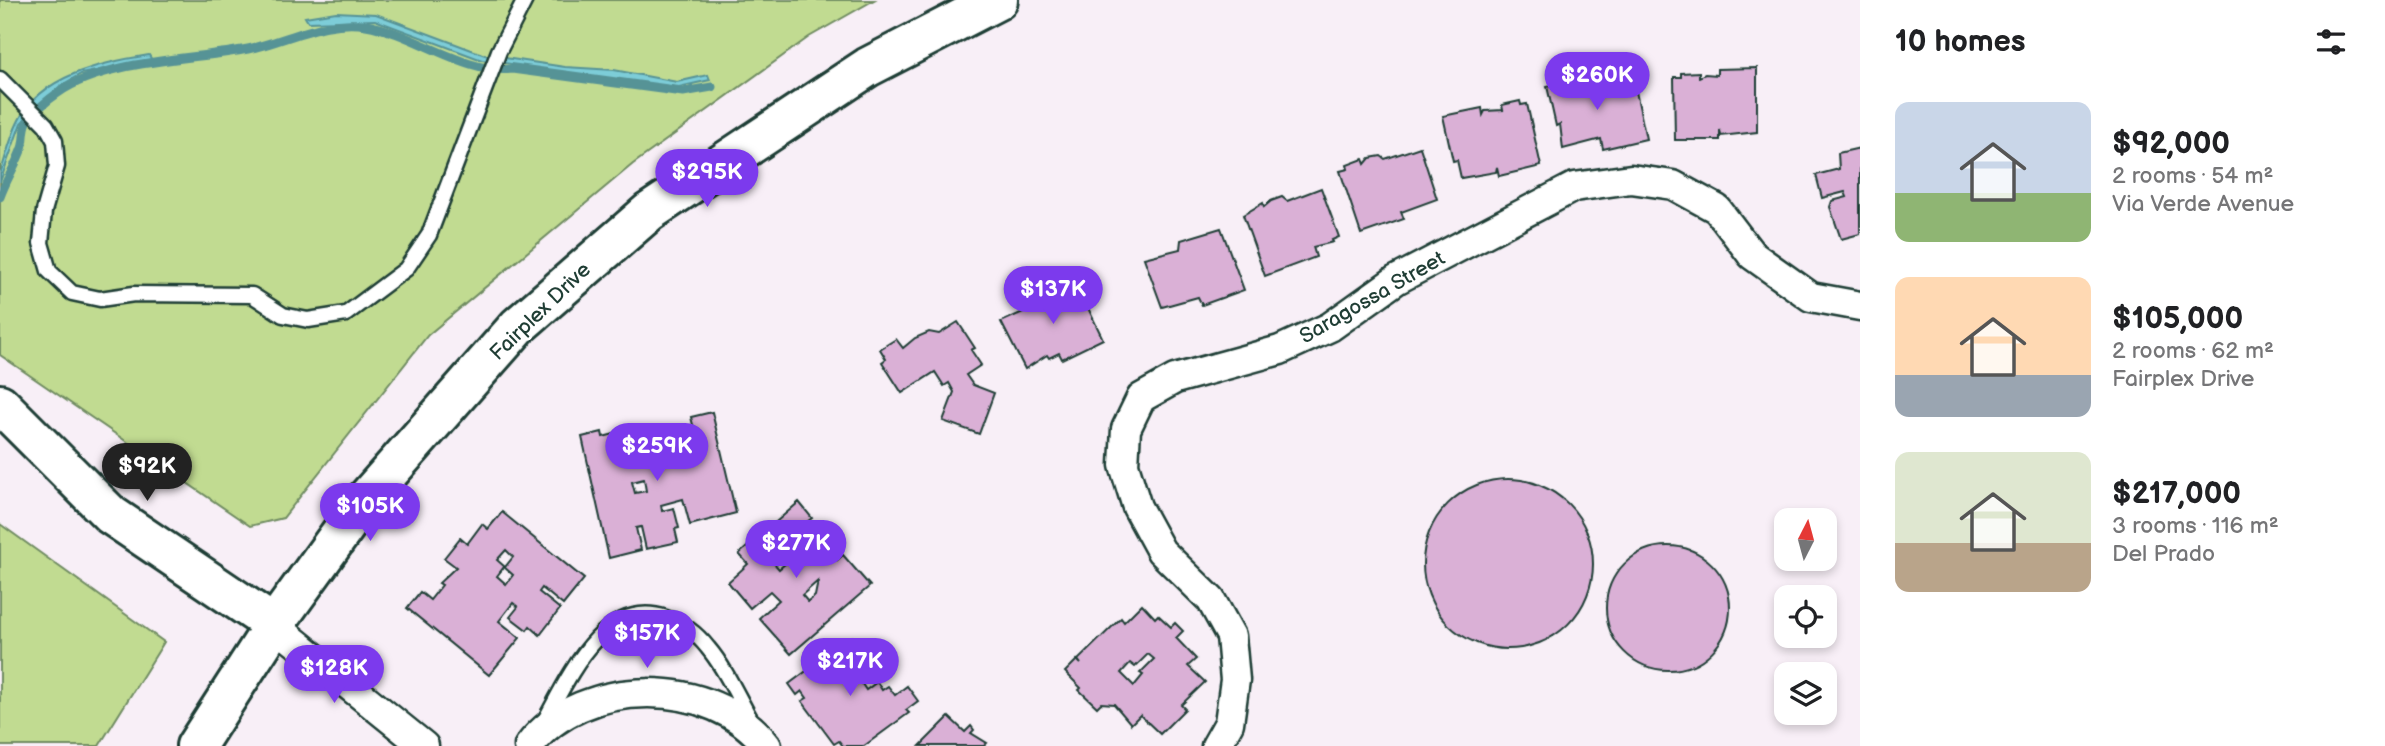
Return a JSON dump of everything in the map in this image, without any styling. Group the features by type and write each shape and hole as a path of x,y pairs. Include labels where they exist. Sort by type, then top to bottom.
{"main road":[{"name":"Fairplex Drive","path":"195,746 274,625 362,502 518,326 649,212 868,66 998,0"},
{"path":"0,404 111,514 274,625"}],"street":[{"name":"Saragossa Street","path":"1216,746 1229,723 1235,680 1231,636 1211,600 1161,551 1137,507 1124,466 1126,429 1141,398 1175,379 1280,350 1330,327 1396,280 1574,187 1608,182 1631,180 1673,185 1717,209 1752,255 1811,297 1860,306"},
{"path":"274,625 424,746"},
{"path":"533,740 582,706 627,693 680,696 727,712 765,744"}],"lane":[{"path":"0,79 22,98 46,125 55,141 57,166 44,211 41,243 49,271 72,293 100,299 145,294 252,295 283,315 308,320 346,314 405,269 429,235 499,51 525,0"},
{"path":"533,740 577,664 603,632 625,617 651,613 682,623 709,648 765,744"}],"green space":[{"path":"0,0 874,0 809,37 633,164 428,335 283,518 250,526 0,355"},
{"path":"0,524 164,642 99,746 0,746"}],"water":[{"path":"336,12 376,14 485,55 565,67 614,70 677,82 708,75 710,80 679,87 482,60 375,20 308,22 305,17"},
{"path":"149,55 152,60 81,74 60,86 21,123 0,182 0,174 18,122 28,106 41,93 57,82 94,67"}],"building":[{"path":"1757,68 1757,132 1721,136 1720,130 1720,140 1675,140 1674,77 1681,77 1681,73 1699,72 1699,77 1705,74 1717,75 1717,69"},
{"path":"1625,73 1626,78 1633,77 1646,139 1603,149 1601,139 1563,149 1560,124 1556,126 1547,86 1587,77 1589,85"},
{"path":"1520,101 1521,105 1527,104 1541,166 1499,176 1497,167 1496,172 1461,178 1457,160 1453,161 1443,116 1482,108 1483,115 1485,111 1503,110 1502,105"},
{"path":"1420,147 1437,199 1401,212 1404,219 1361,234 1340,171 1363,159 1365,164 1370,158 1381,156 1385,159"},
{"path":"1860,148 1860,234 1841,239 1830,207 1832,201 1847,197 1845,192 1822,198 1816,175 1839,169 1838,153"},
{"path":"1321,188 1339,237 1332,240 1333,242 1313,247 1316,257 1265,276 1243,215 1263,203 1264,207 1282,197 1287,201"},
{"path":"1221,228 1244,290 1202,305 1198,297 1162,307 1144,258 1180,249 1181,240"},
{"path":"1075,281 1103,339 1062,359 1059,353 1049,358 1047,355 1025,369 1001,322 1034,307 1034,299 1053,292 1051,288"},
{"path":"958,322 975,348 971,350 981,365 966,375 973,385 994,393 979,434 943,421 954,392 949,383 944,386 935,372 902,393 882,362 886,359 880,349 896,339 903,348 915,338 929,332 939,334"},
{"path":"712,412 736,513 690,525 683,499 661,505 662,511 674,508 679,528 675,529 678,542 646,549 641,527 636,528 641,550 609,558 582,437 602,432 603,437 618,433 620,439 641,434 643,441 675,429 676,434 694,429 691,417","holes":["644,479 646,491 635,493 632,482"]},
{"path":"1508,479 1541,485 1568,504 1587,531 1593,564 1587,597 1568,624 1541,643 1508,649 1475,643 1448,624 1429,597 1423,564 1429,531 1448,504 1475,485"},
{"path":"799,502 812,518 802,526 837,560 843,555 870,586 791,654 759,618 779,600 770,591 750,608 728,582 748,564 739,554","holes":["781,555 794,556 779,569 773,562","818,581 815,596 808,602 802,595"]},
{"path":"502,512 584,579 563,605 542,588 539,592 560,609 540,635 530,626 527,630 510,617 518,607 513,603 499,621 520,638 489,675 407,608 420,592 430,600 442,585 439,583 456,567 444,558 460,538 467,544 482,524 488,529","holes":["506,550 513,557 505,567 497,560","504,567 513,575 506,584 497,576"]},
{"path":"1668,546 1692,551 1712,564 1725,584 1730,608 1725,632 1712,652 1692,665 1668,670 1644,665 1624,652 1611,632 1606,608 1611,584 1624,564 1644,551"},
{"path":"1142,604 1155,618 1158,615 1171,627 1175,623 1183,631 1176,638 1196,659 1188,666 1205,682 1181,705 1185,709 1160,734 1140,715 1131,724 1114,704 1101,703 1097,707 1065,672 1077,660 1081,664 1078,660 1121,618 1124,622","holes":["1148,654 1154,659 1140,673 1143,675 1134,686 1121,673 1130,663 1135,667"]},
{"path":"852,637 872,664 867,668 872,676 862,684 866,690 877,682 882,690 888,686 895,695 907,686 918,701 906,710 909,713 864,746 843,746 839,741 834,744 802,701 807,698 802,691 797,695 789,684"},
{"path":"949,717 965,732 971,726 974,730 971,733 987,743 984,746 920,746"}],"waterway":[{"path":"0,197 22,148 29,118 50,99 77,82 123,67 248,49 321,27 351,24 384,29 458,60 494,69 512,69 683,92 712,87"}]}
